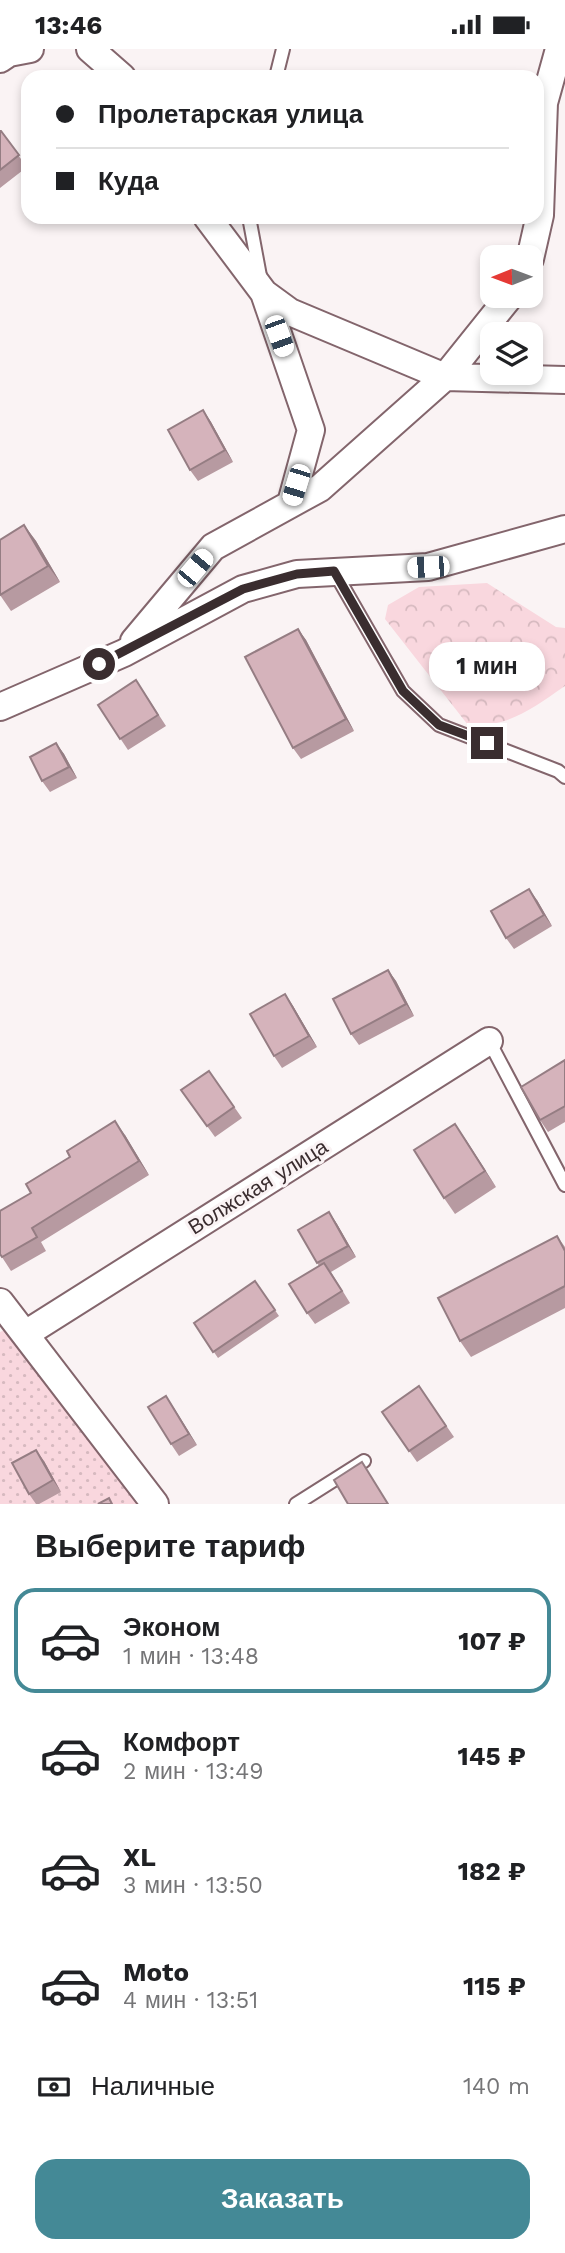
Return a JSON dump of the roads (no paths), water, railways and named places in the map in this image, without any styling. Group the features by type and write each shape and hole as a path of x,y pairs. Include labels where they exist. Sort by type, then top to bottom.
{"street":[{"path":"0,59 9,53 30,49"},
{"path":"544,103 559,49"},
{"path":"86,50 113,70"},
{"path":"212,224 264,293 290,312 445,377 565,380"},
{"path":"533,245 538,224"},
{"path":"264,293 311,430 291,503"},
{"path":"124,653 213,547 320,488 445,377 500,308"},
{"path":"0,706 124,653 243,589 297,574 428,567 565,529"},
{"name":"Волжская улица","path":"27,1333 489,1041"},
{"path":"0,1302 27,1333 155,1504"}],"lane":[{"path":"278,70 283,49"},
{"path":"250,224 264,293"},
{"path":"334,571 403,691 439,725 558,771 565,777"},
{"path":"489,1041 565,1185"},
{"path":"296,1504 364,1461"}]}
